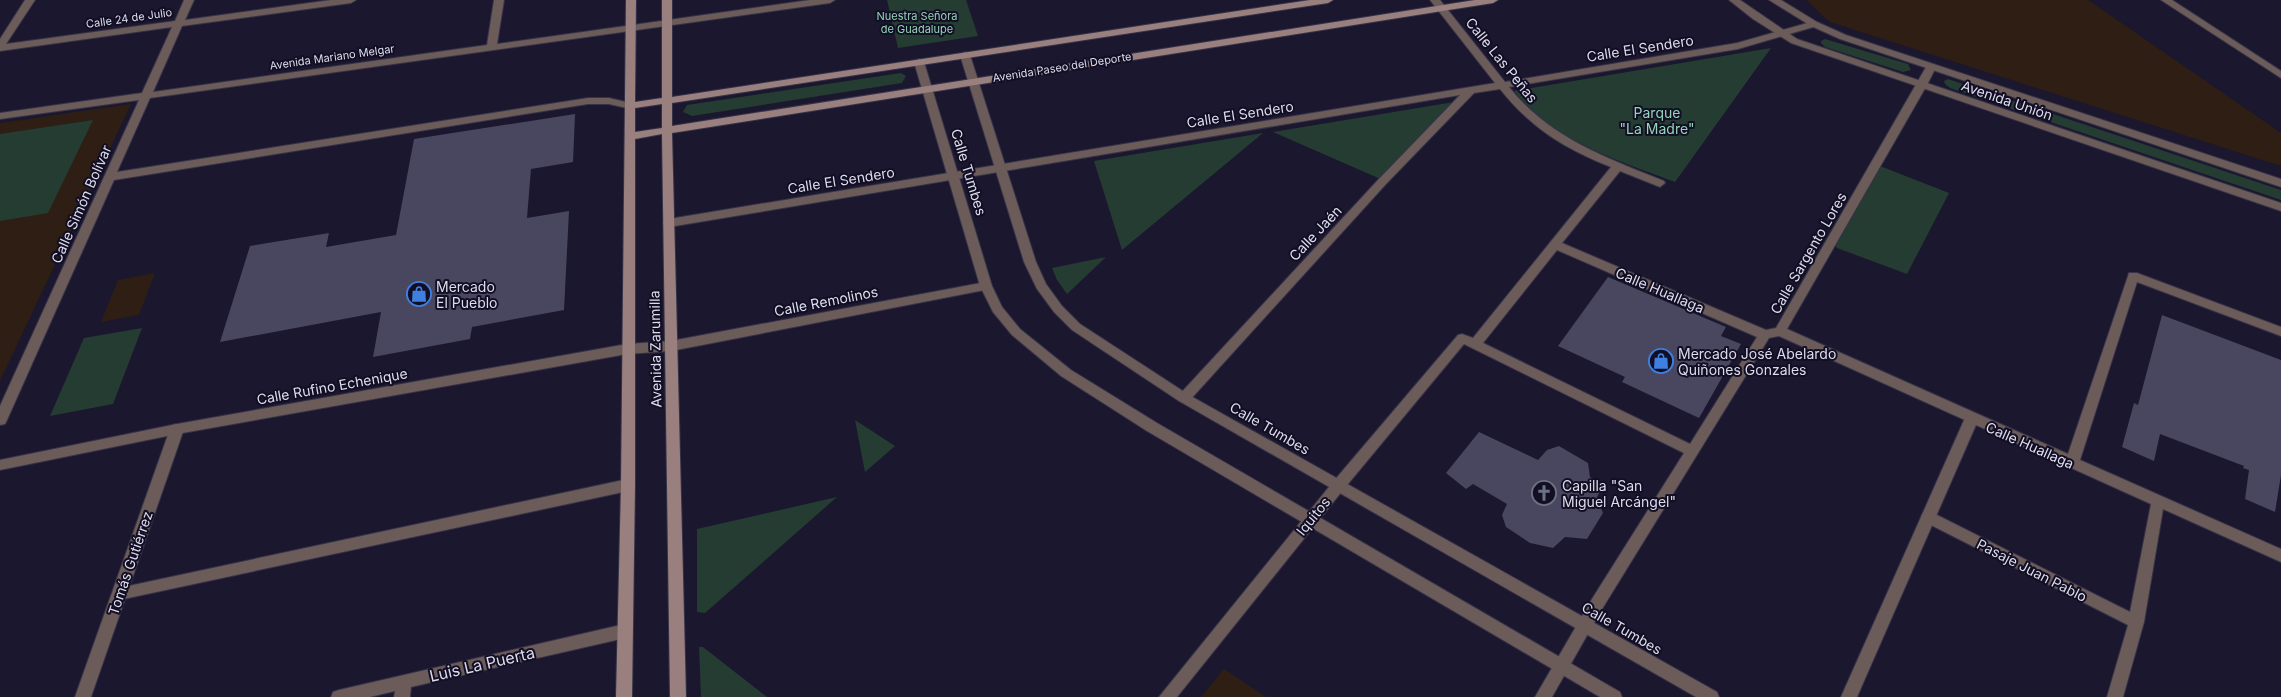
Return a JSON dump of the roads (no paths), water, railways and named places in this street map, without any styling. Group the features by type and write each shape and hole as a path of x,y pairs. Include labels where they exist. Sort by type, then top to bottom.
{"main road":[{"name":"Avenida Zarumilla","path":"624,697 628,485 627,349 631,136 631,0"},
{"name":"Avenida Zarumilla","path":"667,0 667,130 678,697"},
{"name":"Avenida Paseo del Deporte","path":"631,106 1328,0"},
{"name":"Avenida Paseo del Deporte","path":"631,136 1439,4 1493,0"}],"street":[{"path":"0,47 30,0"},
{"name":"Calle Simón Bolívar","path":"0,420 189,0"},
{"name":"Calle 24 de Julio","path":"0,47 351,0"},
{"path":"491,48 499,0"},
{"name":"Avenida Mariano Melgar","path":"0,116 830,0"},
{"name":"Avenida Unión","path":"1734,0 1783,35 1825,53 2281,207"},
{"name":"Avenida Unión","path":"1774,0 1814,24 1843,37 2281,183"},
{"path":"2166,0 2280,74"},
{"name":"Calle Las Peñas","path":"1439,4 1518,104 1555,136 1618,166 1660,183"},
{"name":"Calle El Sendero","path":"669,222 1738,46 1783,35 1814,24"},
{"name":"Calle Tumbes","path":"965,55 1030,262 1041,286 1058,309 1076,327 1184,398 1710,697"},
{"name":"Calle Tumbes","path":"919,62 986,286 996,308 1016,332 1066,372 1152,427 1614,697"},
{"name":"Calle Sargento Lores","path":"1765,335 1780,331 1922,86 1931,67"},
{"name":"Calle Jaén","path":"1184,398 1382,182 1470,90"},
{"path":"109,177 588,101 609,101 631,106"},
{"name":"Iquitos","path":"1167,697 1338,486 1555,245 1618,166"},
{"name":"Calle Huallaga","path":"1555,245 1765,335"},
{"path":"2072,463 2133,276 2281,332"},
{"name":"Calle Remolinos","path":"671,346 986,286"},
{"name":"Calle Huallaga","path":"1780,331 2281,556"},
{"path":"1542,697 1765,335"},
{"path":"1468,341 1692,451"},
{"name":"Calle Rufino Echenique","path":"0,465 178,429 627,349 671,346"},
{"path":"1849,697 1972,418"},
{"name":"Tomás Gutiérrez","path":"83,697 178,429"},
{"path":"120,594 628,485"},
{"path":"2115,697 2136,622 2158,501"},
{"name":"Pasaje Juan Pablo","path":"1928,517 2136,622"},
{"name":"Luis La Puerta","path":"339,697 403,689 625,631"}],"place":[{"name":"Mercado El Pueblo","path":"419,294"},
{"name":"Mercado José Abelardo Quiñones Gonzales","path":"1661,361"},
{"name":"Capilla \"San Miguel Arcángel\"","path":"1544,493"}],"park label":[{"name":"Nuestra Señora de Guadalupe","path":"917,22"},
{"name":"Parque \"La Madre\"","path":"1657,120"}]}
